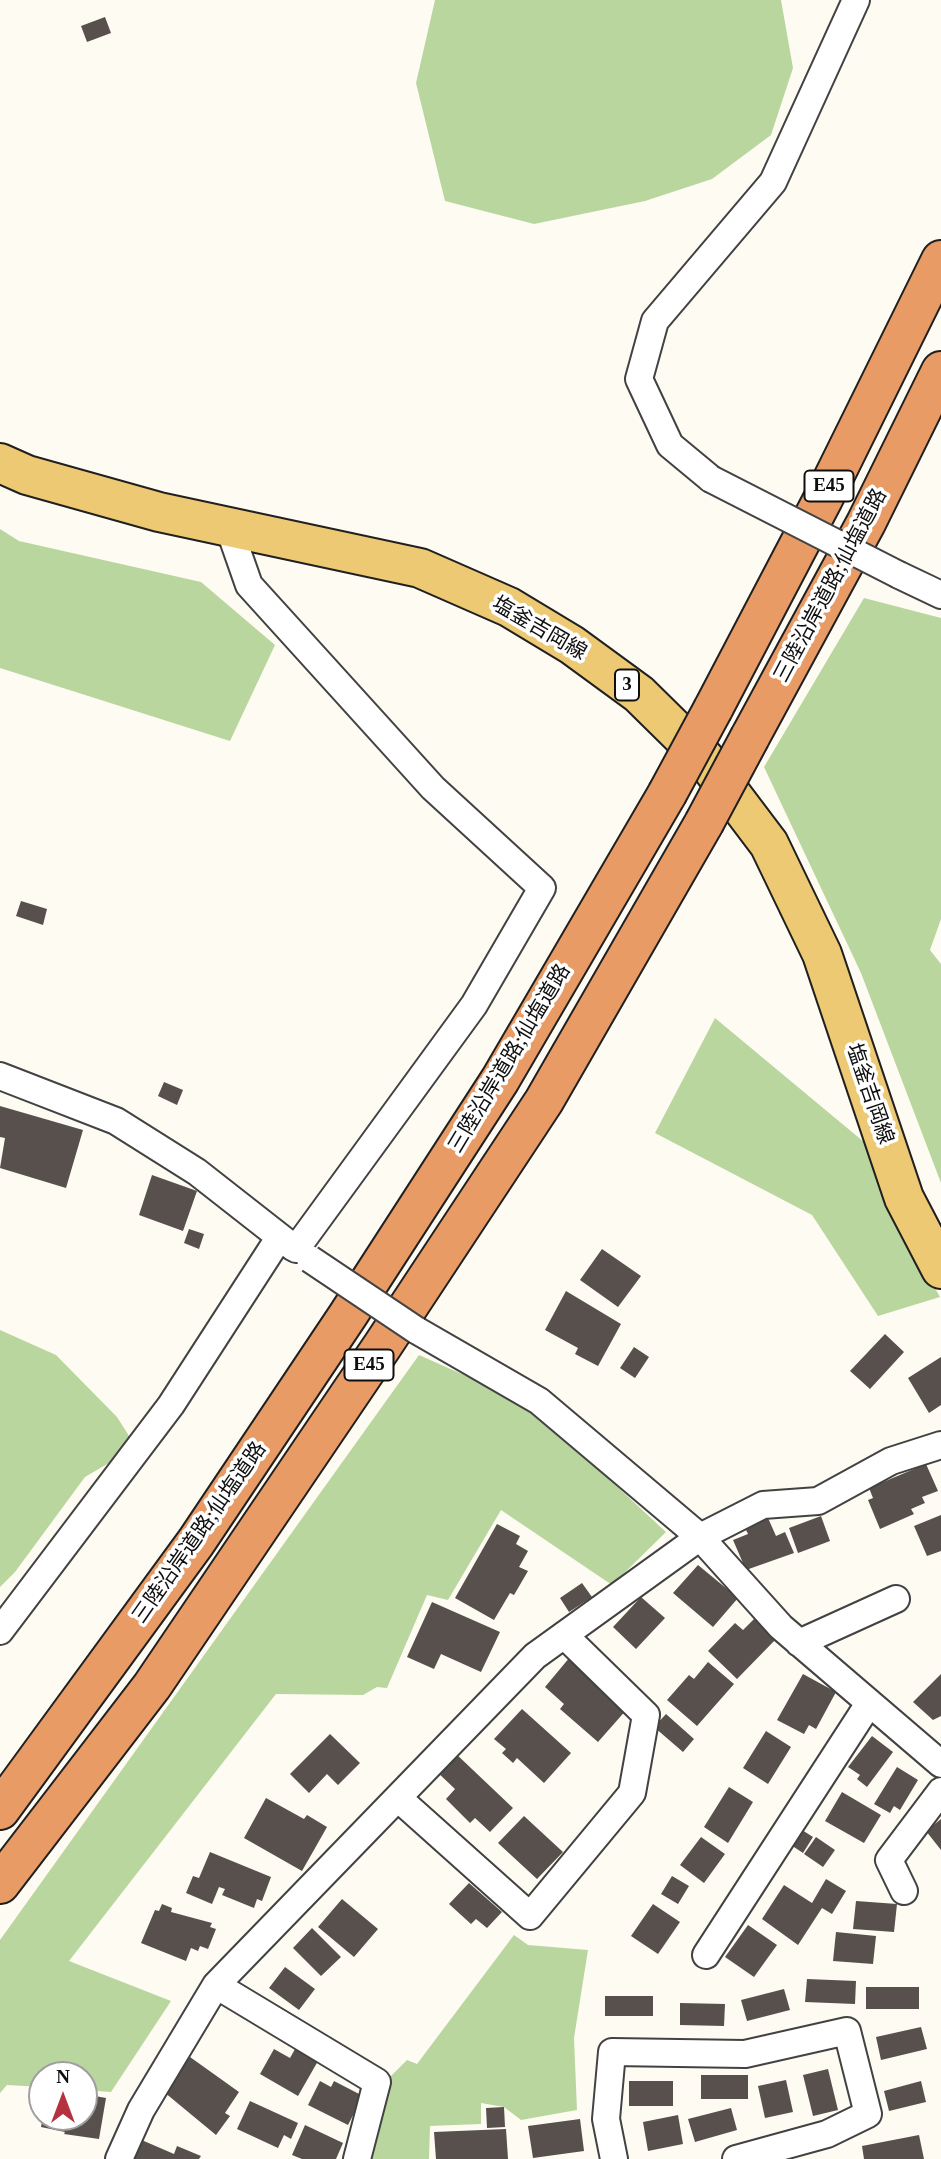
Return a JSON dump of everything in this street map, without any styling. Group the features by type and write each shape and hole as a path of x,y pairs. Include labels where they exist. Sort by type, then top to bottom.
{"highway":[{"name":"三陸沿岸道路;仙塩道路","path":"2,1808 196,1542 348,1315 500,1080 667,794 713,709 823,499 941,260"},
{"name":"三陸沿岸道路;仙塩道路","path":"0,1886 152,1686 232,1572 536,1112 704,823 866,523 941,371"}],"main road":[{"name":"塩釜吉岡線","path":"0,463 27,475 159,512 310,542 420,568 509,607 572,645 639,694 704,758 769,844 822,954 904,1198 941,1269"}],"street":[{"path":"856,0 773,182 655,321 639,379 670,445 711,479 941,595"},
{"path":"0,1631 171,1405 295,1249 474,1004 542,888 433,788 249,585 229,527"},
{"path":"0,1076 116,1121 197,1172 295,1249 416,1330 540,1401 700,1537 799,1643 941,1764"},
{"path":"118,2159 141,2110 216,1986 535,1656 700,1537 763,1505 818,1501 891,1461 941,1445"},
{"path":"799,1643 896,1599"},
{"path":"398,1798 530,1916 632,1793 646,1714 564,1635"},
{"path":"706,1955 869,1705"},
{"path":"904,1891 889,1860 941,1791"},
{"path":"216,1986 377,2082 357,2159"},
{"path":"614,2159 606,2119 612,2052 745,2054 847,2031 868,2114 827,2134 736,2159"}],"green space":[{"path":"435,0 781,0 793,68 771,135 712,179 645,201 534,224 445,201 416,83"},
{"path":"0,529 19,541 201,582 275,645 230,741 0,668"},
{"path":"864,598 941,618 941,919 930,950 941,964 941,1183 861,973 764,767"},
{"path":"715,1018 870,1147 886,1202 940,1297 878,1316 812,1215 655,1133"},
{"path":"0,1330 56,1355 117,1417 136,1447 85,1477 15,1572 0,1587"},
{"path":"419,1355 527,1403 666,1532 612,1585 501,1510 448,1600 427,1595 387,1688 377,1687 363,1695 276,1694 69,1961 171,2001 111,2092 98,2091 98,2061 28,2061 28,2086 7,2085 0,2093 0,1940"},
{"path":"514,1935 528,1945 588,1950 574,2038 577,2110 521,2120 504,2107 481,2103 481,2124 430,2126 429,2159 366,2159 386,2081 407,2060 417,2064"}],"building":[{"path":"105,17 111,33 87,42 81,26"},
{"path":"21,901 47,909 43,925 16,916"},
{"path":"164,1082 183,1090 177,1105 158,1096"},
{"path":"0,1106 83,1130 66,1188 0,1168 5,1138 0,1137"},
{"path":"152,1175 197,1191 183,1231 139,1215"},
{"path":"189,1229 204,1234 199,1249 184,1243"},
{"path":"602,1249 641,1276 618,1307 580,1280"},
{"path":"566,1291 621,1324 598,1366 575,1354 578,1348 545,1330"},
{"path":"885,1334 904,1352 870,1389 850,1371"},
{"path":"634,1347 649,1357 635,1378 620,1368"},
{"path":"941,1357 941,1405 929,1413 908,1378"},
{"path":"926,1464 938,1491 922,1497 925,1503 911,1509 914,1514 880,1529 868,1500 873,1498 869,1488"},
{"path":"941,1515 941,1551 927,1556 914,1526"},
{"path":"821,1516 830,1541 798,1553 789,1528"},
{"path":"768,1518 776,1536 785,1532 794,1553 746,1570 733,1540 748,1534 746,1530"},
{"path":"497,1524 520,1536 516,1544 528,1551 519,1567 528,1571 514,1595 510,1593 494,1620 455,1598"},
{"path":"698,1565 738,1598 713,1627 673,1593"},
{"path":"582,1583 592,1597 569,1612 560,1598"},
{"path":"641,1597 665,1618 636,1649 613,1627"},
{"path":"432,1602 500,1632 481,1672 441,1654 434,1669 407,1657"},
{"path":"755,1618 777,1638 737,1679 708,1651 735,1623 743,1630"},
{"path":"570,1657 628,1708 598,1742 560,1709 564,1704 545,1687"},
{"path":"708,1662 734,1684 697,1726 667,1700 689,1675 694,1679"},
{"path":"803,1674 836,1692 816,1729 809,1725 804,1734 777,1720"},
{"path":"941,1674 941,1716 933,1720 913,1702"},
{"path":"522,1709 571,1753 544,1783 517,1758 513,1763 502,1753 506,1749 494,1739"},
{"path":"666,1714 694,1739 683,1752 654,1727"},
{"path":"766,1731 791,1747 768,1784 743,1768"},
{"path":"330,1734 360,1763 338,1785 327,1774 309,1793 290,1774"},
{"path":"872,1736 893,1752 867,1787 857,1779 860,1775 848,1767"},
{"path":"454,1752 513,1808 490,1832 475,1818 470,1823 446,1799 455,1789 435,1770"},
{"path":"897,1767 918,1780 900,1810 894,1806 890,1813 874,1804"},
{"path":"729,1787 753,1802 728,1843 704,1827"},
{"path":"842,1792 881,1815 864,1843 825,1821"},
{"path":"266,1798 304,1819 307,1815 327,1827 302,1871 244,1838"},
{"path":"524,1816 563,1852 537,1879 498,1843"},
{"path":"941,1819 941,1850 926,1831"},
{"path":"802,1830 813,1837 803,1853 791,1845"},
{"path":"701,1837 725,1854 704,1883 680,1865"},
{"path":"816,1837 835,1850 823,1867 804,1854"},
{"path":"210,1852 271,1877 262,1901 257,1899 254,1908 222,1895 225,1889 219,1887 212,1904 186,1893 193,1876 199,1878"},
{"path":"672,1876 689,1886 678,1904 661,1894"},
{"path":"826,1879 846,1891 832,1914 822,1908 798,1945 762,1919 784,1885 812,1903"},
{"path":"469,1883 502,1912 487,1928 476,1919 471,1924 449,1904"},
{"path":"342,1899 378,1929 354,1957 318,1927"},
{"path":"856,1901 897,1904 894,1932 853,1929"},
{"path":"162,1904 172,1908 171,1912 212,1923 210,1927 216,1929 208,1949 200,1946 198,1951 191,1948 186,1961 141,1943 155,1910 159,1911"},
{"path":"653,1904 680,1922 658,1954 631,1936"},
{"path":"748,1925 777,1945 754,1977 725,1957"},
{"path":"312,1928 341,1957 321,1976 293,1948"},
{"path":"836,1932 876,1936 873,1964 833,1961"},
{"path":"285,1967 315,1989 299,2010 269,1988"},
{"path":"807,1979 856,1981 855,2004 805,2002"},
{"path":"866,1987 919,1987 919,2009 866,2009"},
{"path":"784,1989 790,2010 747,2021 741,2000"},
{"path":"605,1996 653,1996 653,2016 605,2016"},
{"path":"680,2003 725,2004 724,2026 680,2025"},
{"path":"921,2027 927,2049 881,2060 876,2037"},
{"path":"274,2049 290,2058 295,2049 318,2061 298,2096 260,2074"},
{"path":"190,2057 239,2092 225,2113 230,2116 216,2135 164,2092"},
{"path":"828,2069 838,2110 813,2116 803,2075"},
{"path":"701,2075 748,2075 748,2099 701,2099"},
{"path":"786,2080 793,2112 765,2118 758,2086"},
{"path":"320,2081 331,2087 334,2081 363,2096 348,2125 308,2105"},
{"path":"629,2081 673,2081 673,2106 629,2106"},
{"path":"921,2081 926,2102 889,2111 884,2091"},
{"path":"98,2097 106,2098 99,2139 64,2134 65,2132 60,2131 98,2131"},
{"path":"250,2101 298,2123 291,2139 284,2135 278,2148 237,2129"},
{"path":"504,2107 505,2127 487,2128 486,2108"},
{"path":"731,2108 737,2130 695,2142 688,2119"},
{"path":"678,2115 683,2144 648,2151 643,2122"},
{"path":"580,2119 584,2151 533,2158 528,2126"},
{"path":"305,2125 343,2143 336,2159 302,2159 292,2155"},
{"path":"506,2129 508,2159 436,2159 434,2132"},
{"path":"919,2135 924,2159 864,2159 862,2146"},
{"path":"137,2138 174,2154 177,2146 201,2156 199,2159 127,2159"}]}
